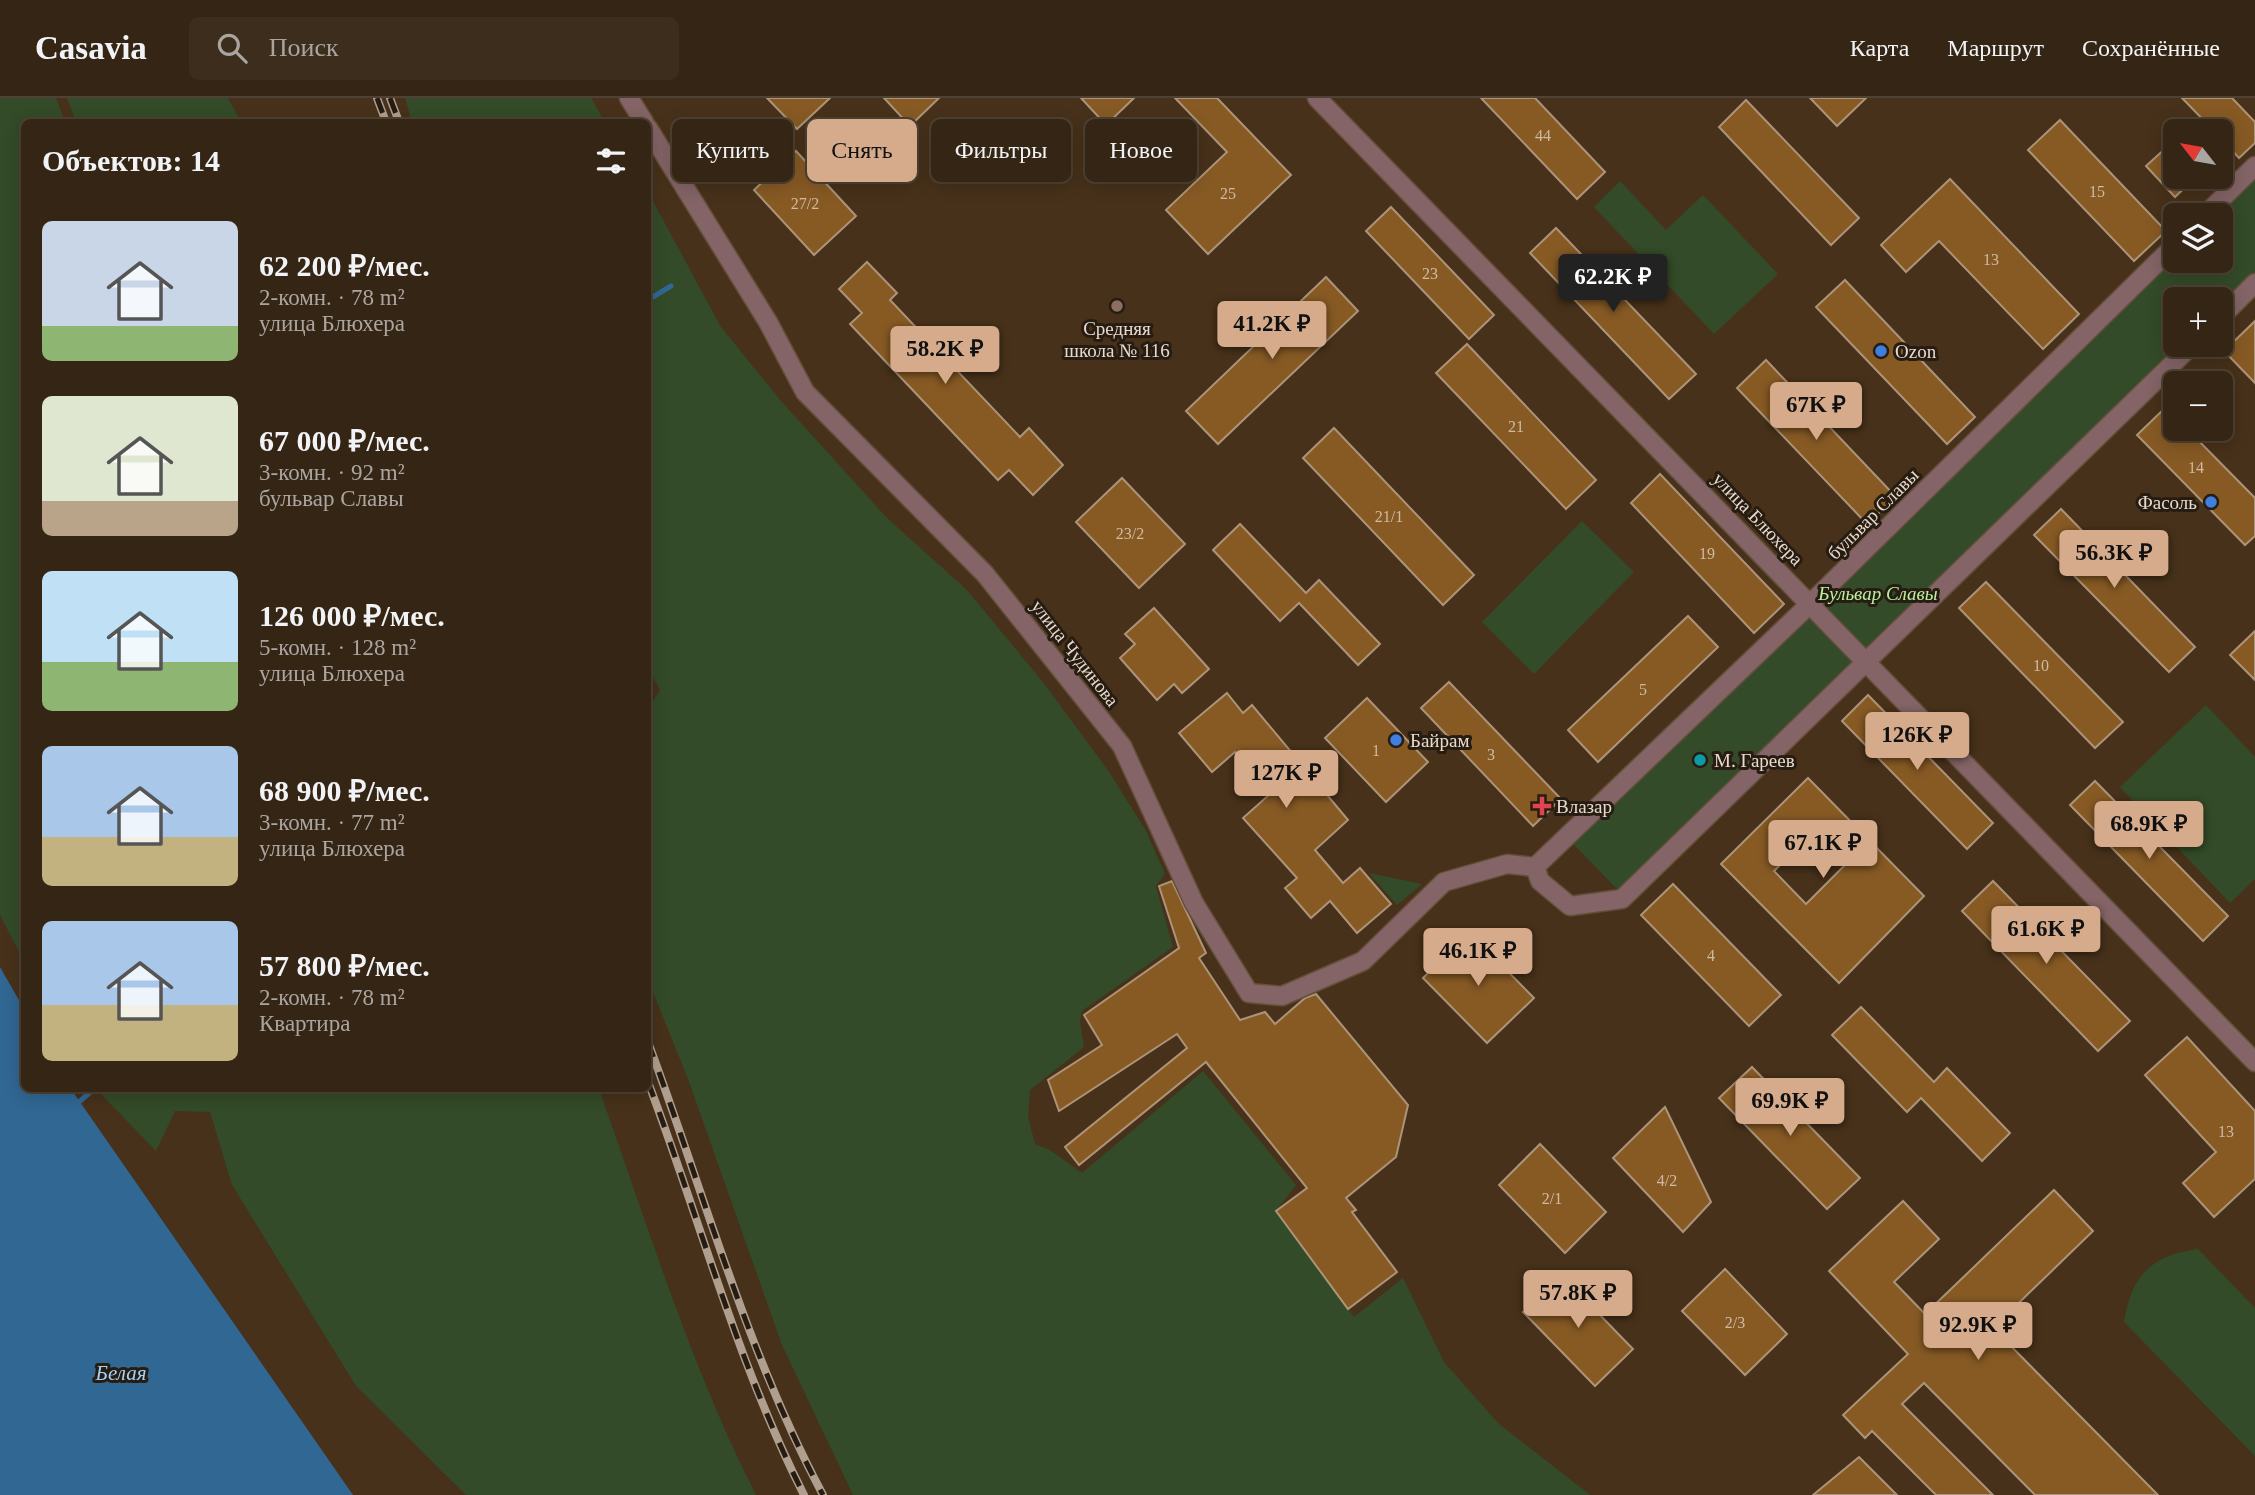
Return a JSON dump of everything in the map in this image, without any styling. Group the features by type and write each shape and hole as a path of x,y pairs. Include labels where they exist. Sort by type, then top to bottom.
{"street":[{"path":"629,98 642,119"},
{"name":"улица Блюхера","path":"1317,98 2255,1062"},
{"name":"улица Чудинова","path":"651,133 768,322 805,392 985,574 1122,746 1194,903 1249,993 1282,996 1363,961 1444,882 1507,864 1535,867"},
{"path":"2217,203 2255,166"},
{"name":"бульвар Славы","path":"1535,867 1811,603 2163,257"},
{"path":"2233,305 2255,284"},
{"path":"1535,867 1539,881 1570,906 1622,899 2180,357"}],"green space":[{"path":"0,98 56,98 64,119 21,119 21,956 0,915"},
{"path":"67,98 228,98 239,119 75,119"},
{"path":"405,98 591,98 603,119 411,119"},
{"name":"Бульвар Славы","path":"2255,175 2255,277 2233,298 2233,287 2163,287 2163,357 2173,357 1622,894 1571,842 2163,265 2163,273 2233,273 2233,203 2226,203"},
{"path":"1620,181 1666,230 1703,195 1778,274 1714,334 1594,207"},
{"path":"651,198 721,327 781,401 888,519 966,589 1043,682 1107,769 1145,829 1165,874 1156,886 1173,947 1082,1011 1080,1021 1084,1047 1030,1090 1028,1117 1035,1144 1050,1150 1082,1173 1203,1071 1296,1185 1276,1211 1354,1317 1403,1278 1444,1362 1498,1423 1590,1495 853,1495 782,1345 688,1079 651,987 651,701 660,690 651,674"},
{"path":"1582,521 1634,572 1534,674 1482,622"},
{"path":"2206,705 2255,757 2255,879 2230,903 2120,787"},
{"path":"1369,873 1422,884 1397,905"},
{"path":"99,1092 600,1092 690,1346 756,1495 466,1495 356,1386 232,1185 210,1112 175,1111 156,1151"},
{"path":"2198,1249 2255,1308 2255,1456 2124,1322 2132,1292 2146,1270 2168,1256"}],"water":[{"name":"Белая","path":"0,967 21,1004 21,1092 73,1092 353,1495 0,1495"}],"building":[{"path":"767,98 830,98 797,129 793,125 793,119 787,119"},
{"path":"884,98 939,98 917,119 904,119"},
{"path":"1081,98 1134,98 1112,119 1100,119"},
{"path":"1175,98 1217,98 1291,175 1208,254 1166,210 1227,152"},
{"path":"1481,98 1535,98 1605,172 1577,199"},
{"path":"1810,98 1866,98 1837,126"},
{"path":"2182,98 2232,98 2255,122 2255,143 2239,158 2233,151 2233,119 2202,119"},
{"path":"1746,100 1859,218 1831,245 1719,127"},
{"path":"2060,120 2163,228 2163,234 2134,261 2028,150"},
{"path":"796,151 807,163 807,182 825,182 856,216 814,255 754,190 763,182 793,182 793,154"},
{"path":"2163,151 2163,184 2146,166"},
{"path":"1950,179 2079,314 2043,349 1939,241 1906,272 1881,245"},
{"path":"2168,189 2183,189 2175,197"},
{"path":"1391,207 1494,315 1469,339 1366,231"},
{"path":"1556,228 1696,374 1669,399 1530,253"},
{"path":"867,262 897,293 890,300 1020,437 1029,428 1063,465 1033,495 1009,470 998,480 850,324 862,313 839,289"},
{"path":"1326,277 1358,311 1218,444 1186,411"},
{"path":"1845,280 1975,417 1947,444 1816,307"},
{"path":"2255,321 2255,383 2230,357 2233,357 2233,342"},
{"path":"1467,344 1596,480 1566,509 1436,373"},
{"path":"1766,360 1896,497 1867,524 1737,388"},
{"path":"2163,410 2163,441 2199,441 2255,498 2255,536 2245,545 2137,435"},
{"path":"1334,428 1474,575 1443,605 1303,458"},
{"path":"1660,474 1784,604 1754,633 1631,503"},
{"path":"1122,478 1185,544 1139,588 1076,522"},
{"path":"2061,509 2195,647 2169,672 2034,535"},
{"path":"1240,524 1306,593 1319,580 1380,644 1358,665 1299,603 1280,621 1213,550"},
{"path":"1986,582 2123,722 2095,748 1959,608"},
{"path":"1154,608 1209,669 1182,693 1174,684 1157,700 1120,658 1135,644 1125,634"},
{"path":"1688,616 1718,647 1598,762 1568,730"},
{"path":"2255,631 2255,680 2230,655"},
{"path":"1449,682 1561,799 1533,826 1421,708"},
{"path":"1227,693 1243,713 1252,705 1348,820 1315,850 1343,883 1360,868 1391,904 1357,933 1330,901 1311,918 1285,888 1297,878 1243,818 1270,794 1235,752 1212,772 1179,733"},
{"path":"1868,695 1993,823 1967,849 1842,721"},
{"path":"1367,698 1428,762 1386,802 1325,738"},
{"path":"1808,778 1924,896 1839,983 1721,864","holes":["1817,828 1849,861 1806,904 1774,871"]},
{"path":"2095,781 2228,916 2203,941 2070,805"},
{"path":"1172,881 1206,953 1199,958 1240,1020 1265,1012 1275,1024 1305,998 1316,994 1408,1105 1396,1157 1346,1198 1356,1210 1352,1212 1397,1272 1348,1309 1276,1211 1307,1188 1206,1062 1079,1165 1065,1147 1187,1048 1177,1034 1059,1111 1048,1080 1102,1045 1084,1015 1179,948 1159,886"},
{"path":"1993,881 2130,1021 2098,1051 1962,911"},
{"path":"1673,884 1781,995 1749,1026 1641,915"},
{"path":"1469,932 1534,998 1487,1043 1423,978"},
{"path":"1861,1007 1934,1082 1947,1068 2010,1133 1982,1161 1921,1098 1907,1112 1832,1035"},
{"path":"2187,1037 2255,1111 2255,1179 2214,1217 2183,1183 2216,1152 2145,1075"},
{"path":"1752,1067 1860,1178 1827,1209 1719,1098"},
{"path":"1665,1107 1711,1202 1683,1232 1613,1158"},
{"path":"1540,1144 1606,1212 1565,1253 1499,1185"},
{"path":"2054,1190 2093,1231 1993,1328 2158,1495 2035,1495 1924,1383 1902,1404 1993,1495 1936,1495 1872,1431 1865,1438 1843,1415 1908,1354 1829,1271 1903,1201 1939,1239 1894,1282 1925,1314"},
{"path":"1725,1269 1787,1334 1745,1375 1682,1311"},
{"path":"1561,1275 1633,1349 1595,1386 1523,1312"},
{"path":"1859,1457 1897,1495 1813,1495"}],"waterway":[{"path":"651,298 671,286"},
{"path":"79,1102 90,1092"}],"railway":[{"path":"377,98 385,119"},
{"path":"390,98 398,119"},
{"path":"651,1051 771,1386 823,1495"},
{"path":"651,1090 739,1342 780,1445 804,1495"}],"place":[{"name":"Средняя школа № 116","path":"1117,306"},
{"name":"Ozon","path":"1881,351"},
{"name":"Фасоль","path":"2211,502"},
{"name":"Байрам","path":"1396,740"},
{"name":"М. Гареев","path":"1700,760"},
{"name":"Влазар","path":"1542,806"}]}
